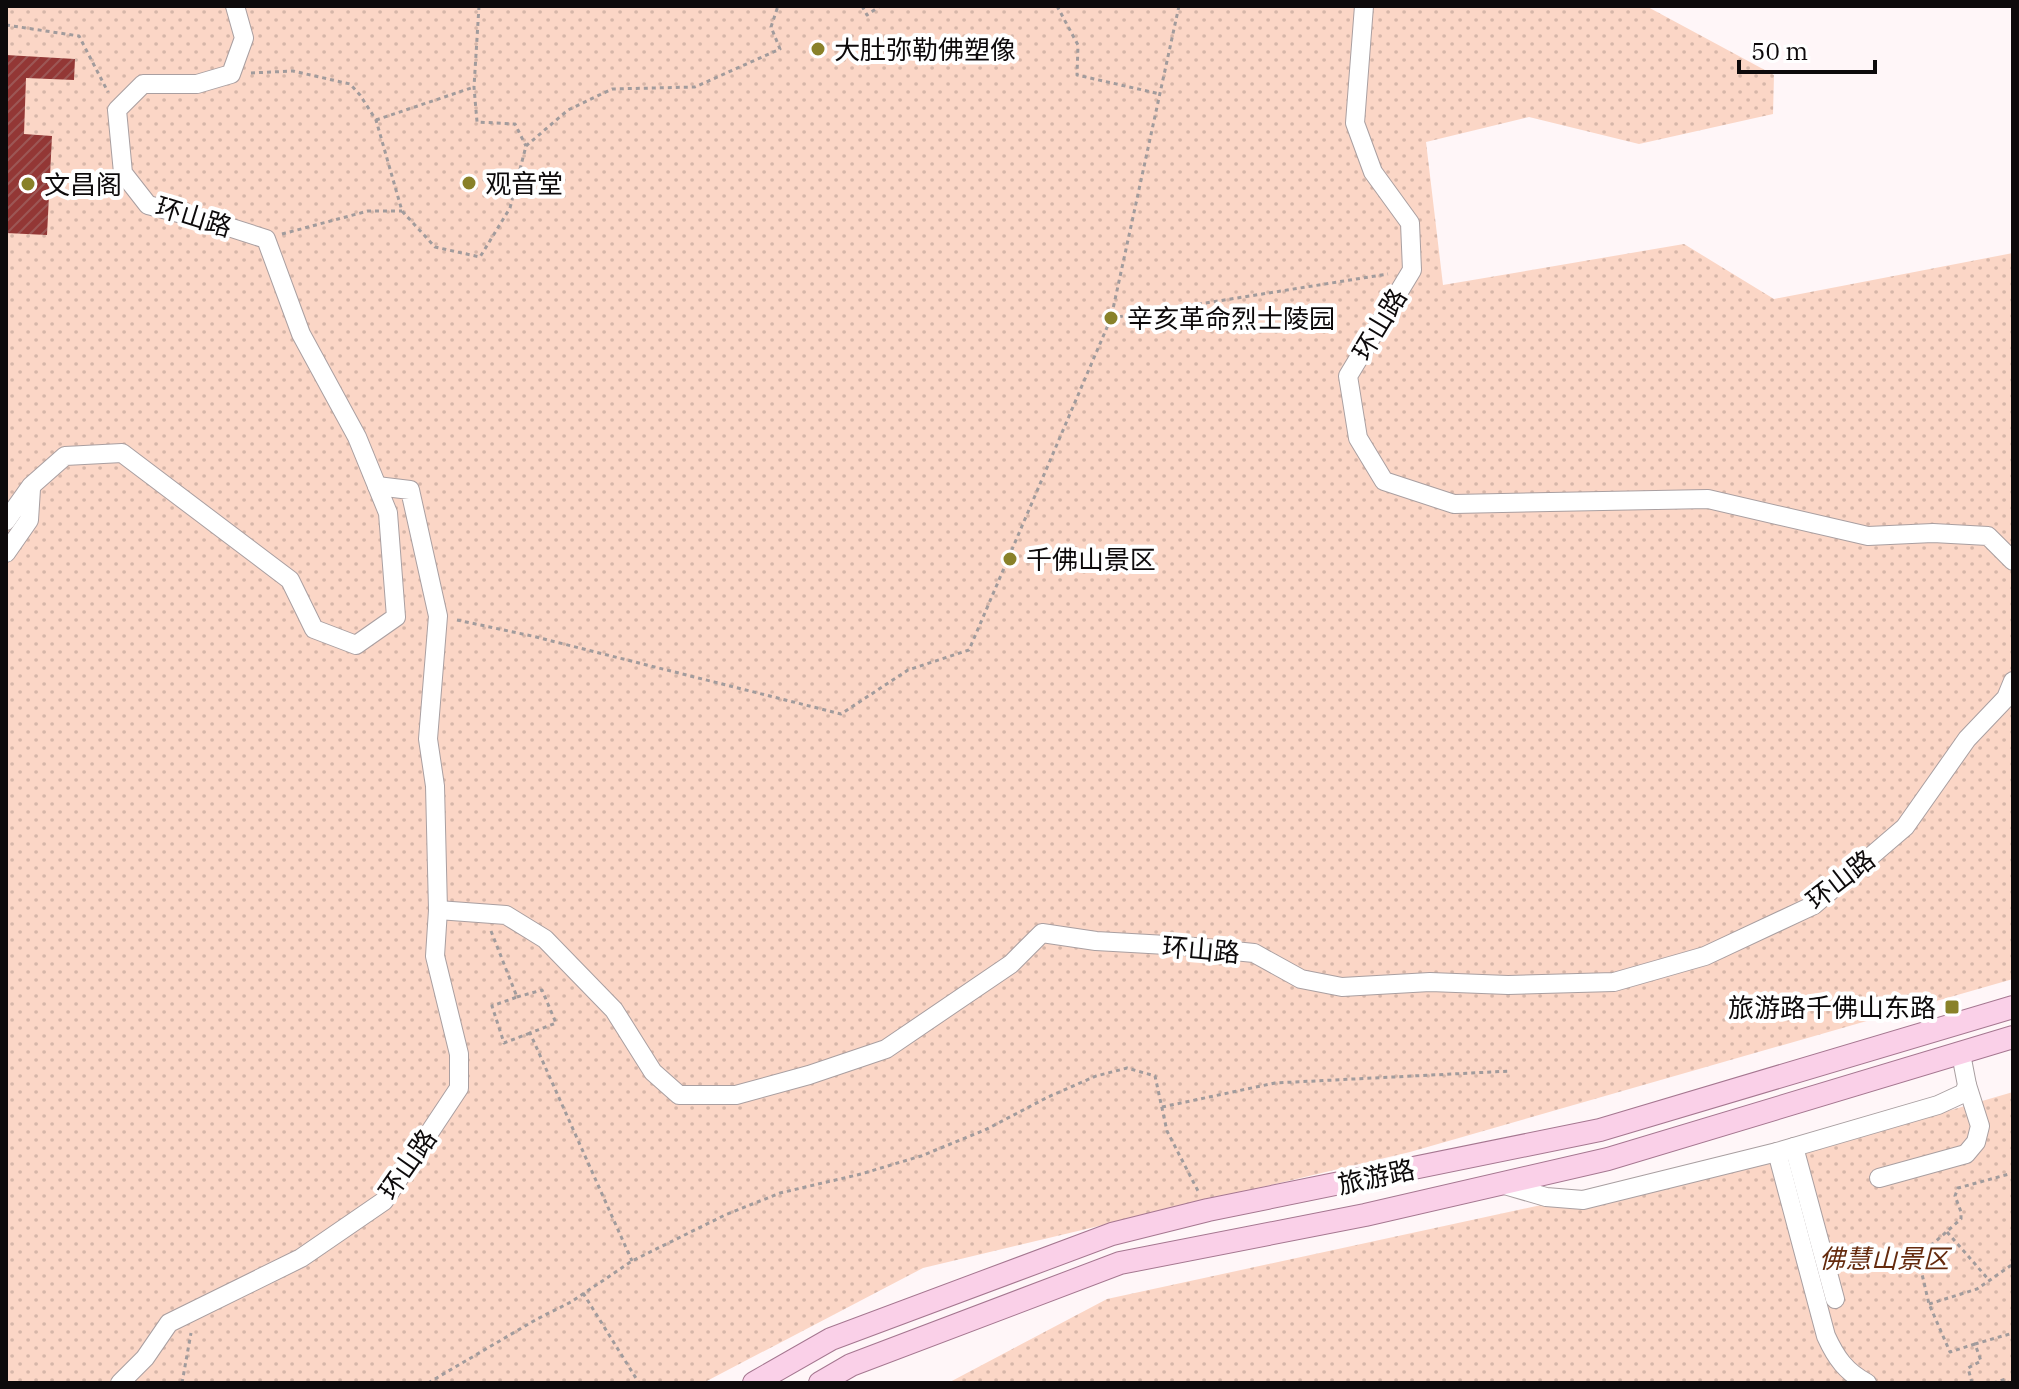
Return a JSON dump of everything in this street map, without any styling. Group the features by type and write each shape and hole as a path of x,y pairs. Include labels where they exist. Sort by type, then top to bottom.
{"main road":[{"name":"旅游路","path":"754,1383 831,1339 1112,1234 1208,1210 1600,1130 2013,1007"},
{"name":"旅游路","path":"820,1383 851,1365 1120,1263 1365,1215 1608,1159 2013,1037"}],"lane":[{"path":"117,110 143,84 197,84 231,74 244,38 235,6"},
{"name":"环山路","path":"1364,6 1355,123 1373,172 1410,223 1412,270 1348,376 1358,438 1384,481 1454,504 1708,499 1868,536 1933,533 1988,536 2013,561"},
{"name":"环山路","path":"31,486 65,456 122,453 290,580 314,629 356,645 396,617 388,513 357,437 301,334 266,239 148,205 123,173 117,110"},
{"path":"6,521 31,486"},
{"path":"6,553 29,520 31,486"},
{"name":"环山路","path":"120,1383 145,1358 169,1323 301,1258 384,1201 459,1088 459,1054 435,956 438,910 435,786 428,739 438,616 410,490 377,486"},
{"name":"环山路","path":"438,910 506,915 545,939 614,1010 653,1072 679,1095 736,1095 886,1049 1011,964 1042,933 1096,941 1254,953 1301,979 1342,987 1430,982 1508,985 1614,982 1705,956 1814,905 1905,827 1967,739 2006,698 2013,681"},
{"path":"1879,1178 1966,1154 1976,1142 1980,1126 1961,1054"},
{"path":"1501,1184 1546,1197 1583,1200 1785,1149 1938,1105 1964,1093 1967,1085"},
{"path":"1785,1149 1835,1299"},
{"path":"1785,1149 1826,1336 1837,1360 1867,1383"}],"path":[{"path":"479,6 474,87 477,122 515,124 526,146"},
{"path":"231,74 293,71 350,84 376,120 402,211 435,247 480,257 510,208 526,146 568,110 612,89 695,87 780,49 771,27 778,6"},
{"path":"862,6 867,15 880,6"},
{"path":"1057,6 1078,45 1077,75 1160,94"},
{"path":"438,616 532,636 841,714 908,670 969,650 1111,318 1179,6"},
{"path":"6,25 79,36 117,110"},
{"path":"376,120 474,87"},
{"path":"266,239 368,211 402,211"},
{"path":"1111,318 1412,270"},
{"path":"484,912 517,997"},
{"path":"542,990 556,1023 530,1033 504,1043 492,1006 542,990"},
{"path":"530,1033 632,1261"},
{"path":"428,1383 632,1261 725,1215 780,1193 921,1156 985,1130 1096,1076 1127,1068 1155,1076 1167,1131 1208,1210"},
{"path":"1162,1107 1275,1083 1511,1071"},
{"path":"2013,1173 1958,1188 1955,1196 1961,1219 1918,1257 1929,1304 1950,1352 2013,1333"},
{"path":"1947,1232 1989,1280"},
{"path":"1929,1304 1977,1289 2013,1264"},
{"path":"583,1293 639,1383"},
{"path":"182,1383 195,1309"},
{"path":"1972,1383 1968,1368 1981,1361 1975,1344"},
{"path":"1993,1383 2006,1379 2008,1383"}],"green space":[{"name":"千佛山景区","path":"6,6 1646,6 1774,75 1773,114 1639,144 1529,117 1426,142 1443,285 1684,244 1774,299 2013,253 2013,979 1410,1152 923,1268 703,1383 6,1383"},
{"name":"佛慧山景区","path":"2013,1092 2013,1383 948,1383 1107,1299 1865,1135"}],"building":[{"name":"文昌阁","path":"6,55 75,59 74,80 26,78 24,134 52,136 47,235 6,233"}],"place":[{"name":"大肚弥勒佛塑像","path":"818,49"},
{"name":"观音堂","path":"469,183"},
{"name":"文昌阁","path":"28,184"},
{"name":"辛亥革命烈士陵园","path":"1111,318"},
{"name":"千佛山景区","path":"1010,559"},
{"name":"旅游路千佛山东路","path":"1952,1007"}]}
